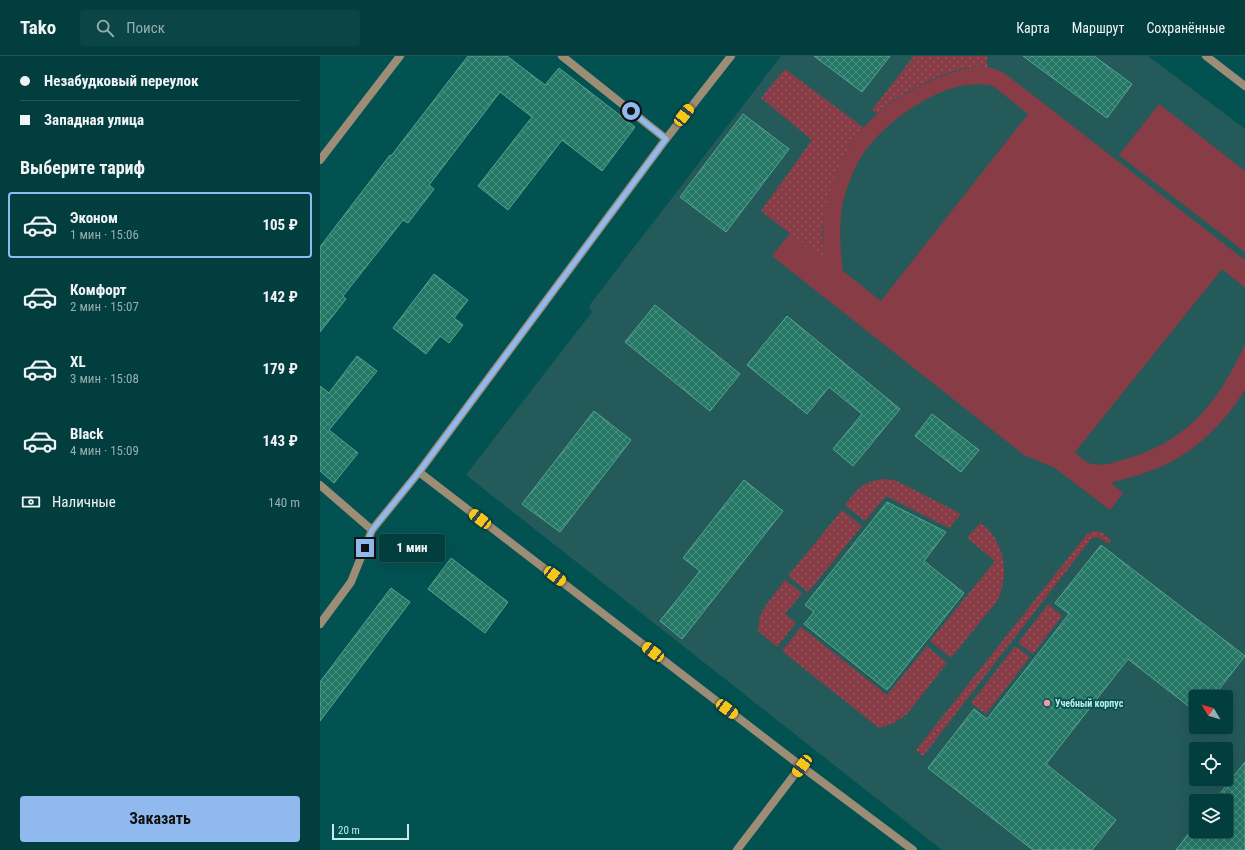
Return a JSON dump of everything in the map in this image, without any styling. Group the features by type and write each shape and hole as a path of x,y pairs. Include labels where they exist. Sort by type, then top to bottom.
{"street":[{"path":"320,160 400,56"},
{"path":"562,56 666,139"},
{"path":"320,624 351,582 372,530 419,472 666,139 731,56"},
{"path":"1206,56 1245,86"},
{"path":"419,472 913,850"},
{"path":"320,485 372,530"},
{"path":"738,850 802,766"}],"shaded area":[{"path":"781,56 1148,56 1245,129 1245,850 942,850 466,475 592,312 589,306"},
{"path":"914,56 987,56 987,67 963,68 950,72 923,83 897,98 878,114 872,110"},
{"path":"974,67 989,67 1003,72 1245,260 1245,288 1222,269 1075,452 1090,463 1096,465 1104,464 1147,452 1170,440 1191,424 1209,405 1233,368 1245,345 1245,389 1231,411 1222,421 1202,441 1180,457 1141,474 1111,483 1123,493 1110,510 1055,468 1024,455 772,256 790,233 823,259 825,208 831,186 850,145 874,117 888,105 904,94 922,85 957,71","holes":["979,84 993,86 1028,114 881,301 843,271 840,223 843,200 854,170 865,151 874,140 896,120 921,102 934,95 963,85"]},
{"path":"785,69 864,128 850,144 837,171 827,201 822,229 823,259 761,211 812,140 761,98"},
{"path":"1159,104 1245,171 1245,252 1119,155"},
{"path":"884,479 901,483 961,514 949,528 886,496 865,521 845,505 865,484"},
{"path":"842,510 862,526 808,592 788,576"},
{"path":"980,523 992,534 1000,549 1004,567 1003,585 996,602 951,658 930,641 995,561 967,538"},
{"path":"1093,531 1101,532 1111,540 1108,544 1100,538 1096,537 1091,539 923,756 916,750 1087,534"},
{"path":"785,580 802,593 785,614 796,623 777,647 758,631 760,615"},
{"path":"1048,604 1062,616 1033,654 1018,643"},
{"path":"801,627 887,695 927,646 947,663 907,714 894,723 879,728 782,651"},
{"path":"1015,646 1030,657 986,714 971,703"}],"building":[{"path":"468,56 507,56 545,85 559,68 635,127 602,171 562,140 508,210 478,186 532,117 500,92 429,185 434,189 408,223 403,220 343,296 346,299 320,332 320,247"},
{"path":"814,56 890,56 862,92"},
{"path":"1023,56 1094,56 1132,84 1107,118"},
{"path":"743,114 789,149 726,232 680,197"},
{"path":"434,274 468,300 454,318 463,325 449,343 440,336 426,354 393,328"},
{"path":"655,305 740,374 710,411 625,342"},
{"path":"787,316 900,409 853,466 833,449 862,414 829,387 807,414 747,365"},
{"path":"357,356 377,371 329,430 358,453 334,483 320,471 320,386 329,393"},
{"path":"594,411 631,440 560,532 522,504"},
{"path":"932,414 979,450 961,472 915,436"},
{"path":"744,480 783,511 682,639 660,621 700,571 683,558"},
{"path":"887,502 946,532 924,561 964,593 887,690 804,624 814,612 805,605"},
{"name":"Учебный корпус","path":"1101,545 1245,656 1218,690 1189,690 1189,707 1128,659 1046,764 1116,820 1092,850 1033,850 928,768 974,709 987,719 1069,614 1055,603"},
{"path":"451,558 508,602 485,633 428,589"},
{"path":"391,588 410,602 320,721 320,682"},
{"path":"1245,762 1245,850 1176,850 1189,833 1189,838 1233,838 1233,794 1220,794 1226,786 1233,786 1233,777"}],"place":[{"name":"Учебный корпус","path":"1047,703"}],"route":[{"path":"365,548 372,530 419,472 666,139 631,111"}]}
